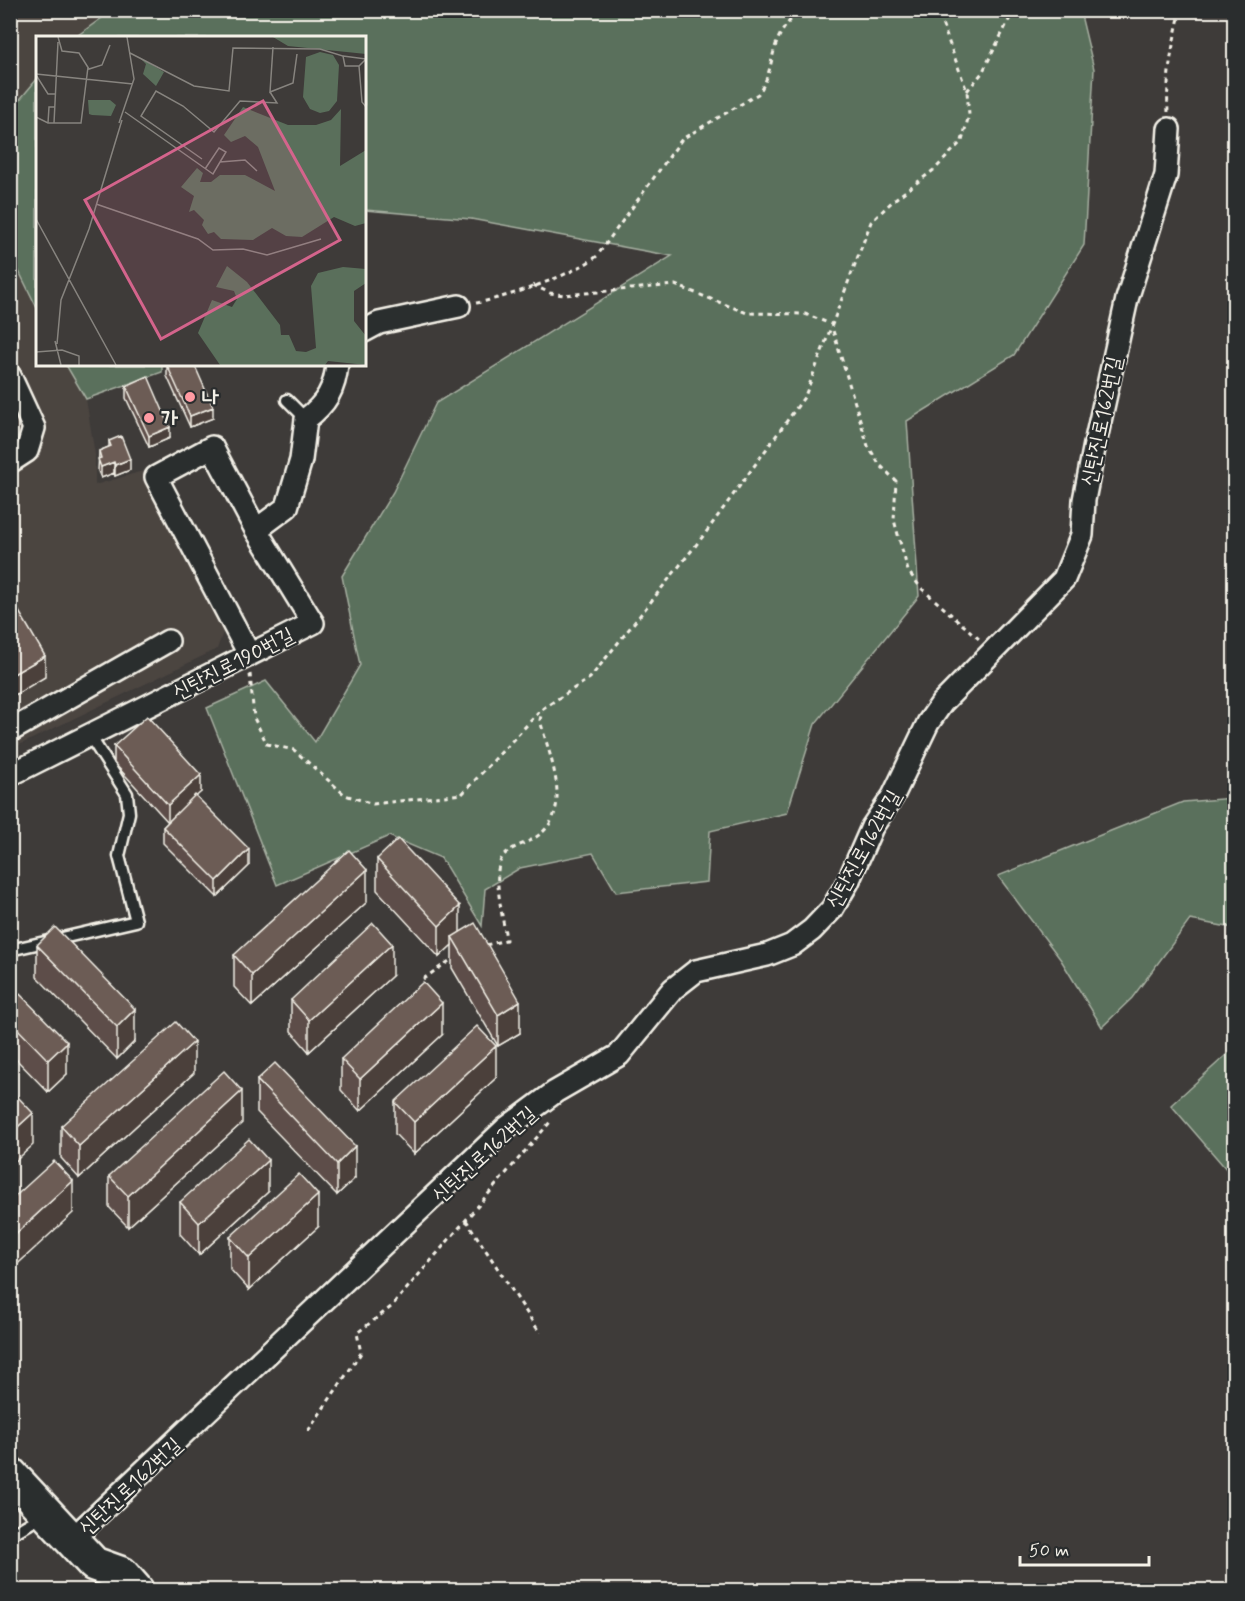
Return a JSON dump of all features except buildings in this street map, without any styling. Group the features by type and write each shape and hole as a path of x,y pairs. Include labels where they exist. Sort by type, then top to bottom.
{"main road":[{"path":"10,1474 71,1540 97,1577 122,1574 136,1590"}],"street":[{"name":"신탄진로162번길","path":"71,1540 505,1129 555,1092 619,1055 674,989 696,970 767,955 792,945 812,930 832,909 848,882 872,827 893,795 928,723 942,703 1064,579 1082,535 1084,500 1127,300 1166,175 1169,129"},
{"path":"366,330 379,323 459,306"},
{"path":"249,654 156,477 212,447 256,530 287,507 301,460 306,418 322,407 335,383 337,366"},
{"path":"10,376 34,428 27,451 10,462"},
{"name":"신탄진로190번길","path":"10,775 313,623 256,530"},
{"path":"10,730 168,641"}],"lane":[{"path":"287,400 306,418"},
{"path":"10,950 136,921 119,856 129,813 127,794 90,736"},
{"path":"10,1535 47,1514"}],"path":[{"path":"459,306 494,299 533,285 582,266 597,256 682,139 758,94 764,82 774,45 786,24 801,10"},
{"path":"249,654 254,718 267,744 294,750 345,795 373,804 462,794 542,709 590,678 704,535 805,396 871,222 895,199 935,169 962,141 969,115 967,91 937,10"},
{"path":"967,91 982,73 1014,10"},
{"path":"1169,129 1166,85 1171,48 1181,10"},
{"path":"533,285 550,294 564,296 675,285 747,313 806,314 831,324"},
{"path":"831,324 868,446 879,464 896,481 894,520 908,571 921,588 960,624 994,649"},
{"path":"485,946 506,940 499,877 500,860 508,851 544,832 554,818 558,806 557,788 540,720 542,709"},
{"path":"423,979 457,956"},
{"path":"308,1431 361,1353 357,1333 391,1307 555,1115"},
{"path":"466,1220 540,1333"}],"shaded area":[{"path":"11,11 113,11 76,36 36,36 36,80 11,110"},
{"path":"10,255 36,306 36,366 67,366 86,399 95,455 95,485 143,471 227,621 217,649 11,749"}],"green space":[{"path":"113,10 1080,11 1094,69 1084,245 1014,355 907,421 919,596 815,724 787,813 710,831 707,882 616,892 593,853 520,868 485,889 482,926 441,858 389,836 277,885 207,708 266,681 315,742 360,665 342,576 393,492 436,403 672,256 471,219 366,210 366,36 77,36"},
{"path":"36,80 36,306 11,255 11,110"},
{"path":"67,366 162,366 162,372 86,399"},
{"path":"1234,798 1234,928 1190,920 1132,998 1102,1027 1061,960 998,876 1183,802"},
{"path":"1234,1048 1234,1178 1171,1105"}],"place":[{"name":"나","path":"190,397"},
{"name":"가","path":"149,418"}]}
